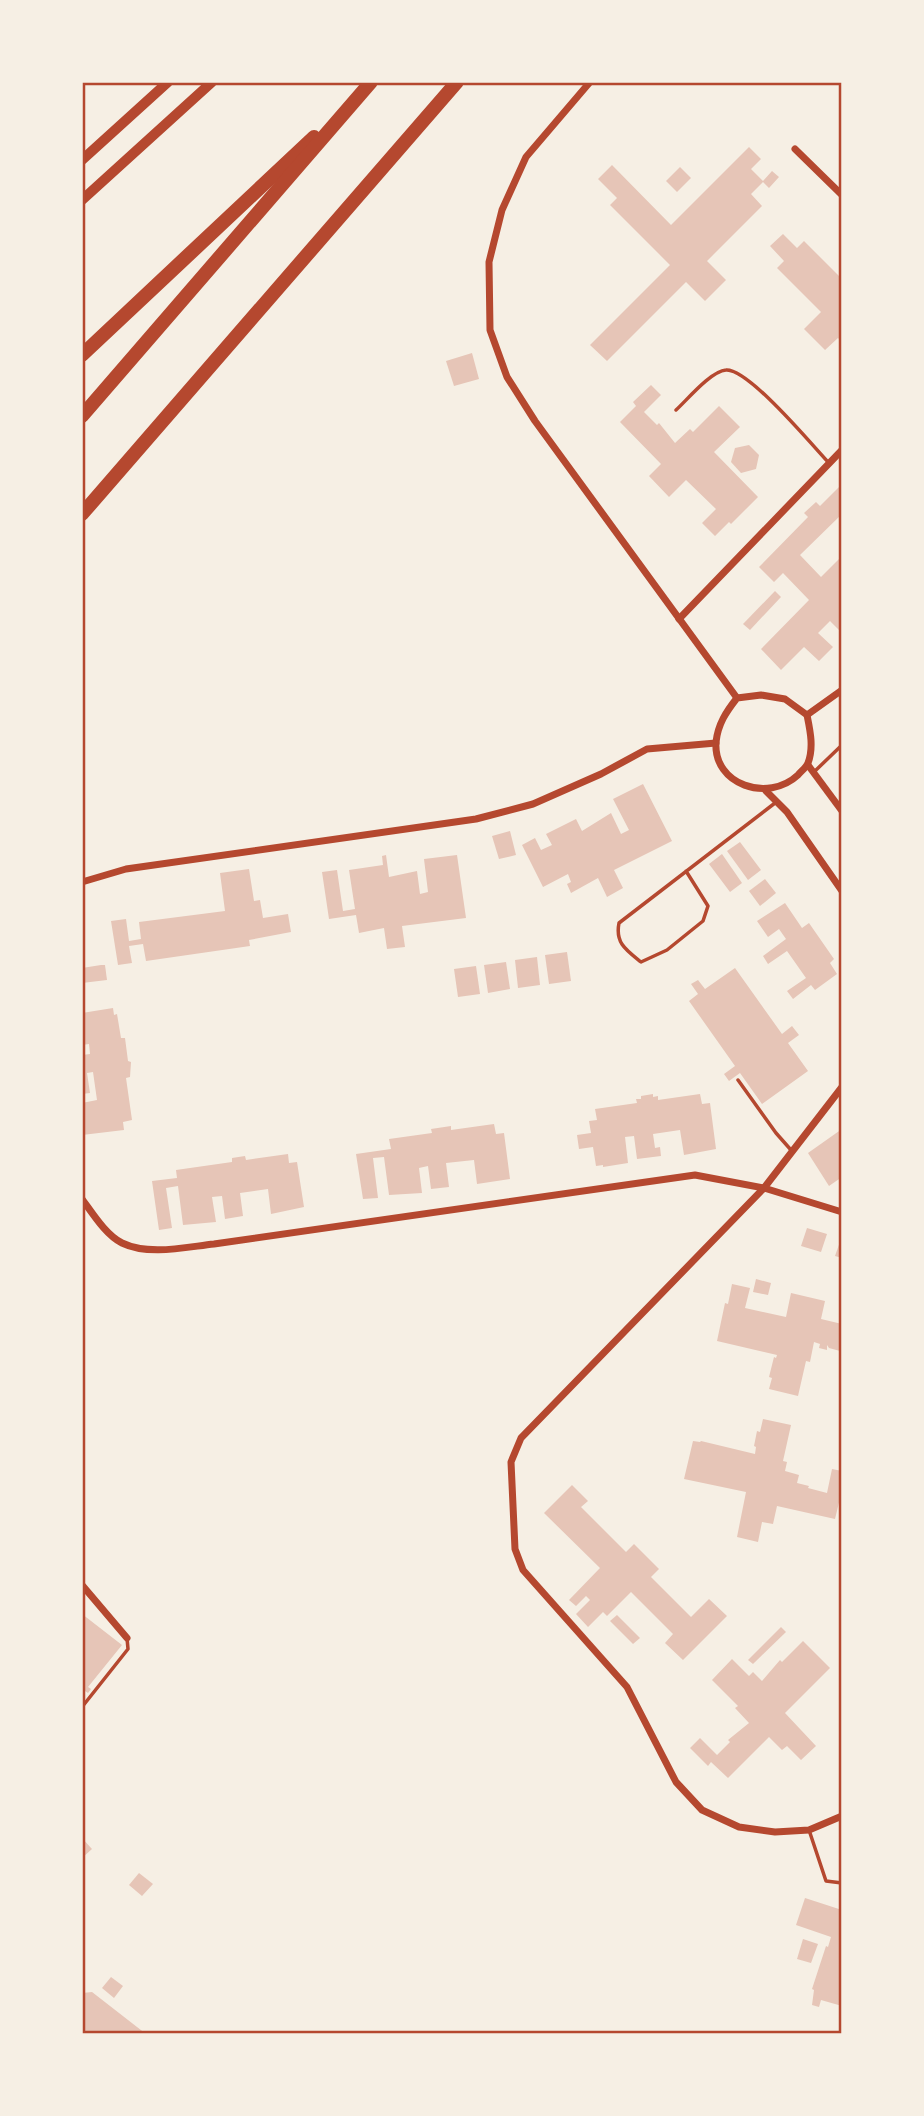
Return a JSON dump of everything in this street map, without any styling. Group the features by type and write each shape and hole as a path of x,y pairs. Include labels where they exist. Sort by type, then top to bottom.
{"highway":[{"path":"82,514 457,82"},
{"path":"82,355 368,85"},
{"path":"82,416 368,85"}],"main road":[{"path":"82,160 168,82"},
{"path":"82,200 212,82"}],"street":[{"path":"590,82 526,157 502,210 489,262 490,330 507,377 535,421 737,698"},
{"path":"794,149 842,195"},
{"path":"679,620 842,450"},
{"path":"807,715 842,690"},
{"path":"761,695 785,699 807,715 811,743 808,765 788,783 766,790 740,784 721,765 716,743 722,718 737,698 761,695"},
{"path":"82,883 126,869 476,818 533,804 601,774 647,749 716,743"},
{"path":"808,765 842,811"},
{"path":"766,790 787,812 842,891"},
{"path":"842,1087 764,1188 521,1438 511,1462 515,1549 523,1570 627,1687 676,1782 702,1810 739,1827 775,1832 809,1830 842,1816"},
{"path":"82,1199 98,1222 122,1243 151,1250 214,1244 695,1175 764,1188 842,1212"},
{"path":"82,1585 127,1639"}],"lane":[{"path":"676,410 711,377 726,370 738,373 754,384 830,463"},
{"path":"814,773 842,745"},
{"path":"686,872 708,905 704,921 667,950 640,962 624,948 617,934 619,923 776,801"},
{"path":"738,1080 791,1150"},
{"path":"82,1707 128,1649 127,1639"},
{"path":"809,1830 826,1881 842,1883"}],"building":[{"path":"749,147 761,159 751,169 763,181 772,171 779,177 769,188 763,182 751,194 762,206 707,261 726,280 705,301 686,282 607,361 590,345 670,265 610,205 617,198 598,179 612,165 671,225"},
{"path":"680,167 691,178 677,192 666,181"},
{"path":"783,234 797,248 804,241 842,279 842,342 838,338 825,350 804,329 821,312 777,268 784,261 770,246"},
{"path":"472,353 479,379 454,386 446,361"},
{"path":"651,385 661,395 644,412 657,425 659,423 675,443 690,429 693,432 719,406 740,427 714,452 758,497 715,536 702,523 716,509 686,480 669,497 649,476 661,464 620,422 636,406 633,402"},
{"path":"749,445 759,455 756,469 741,473 731,462 735,448"},
{"path":"842,484 842,514 800,555 821,577 842,556 842,598 839,601 842,604 842,633 830,621 818,633 833,647 819,661 804,647 781,670 761,649 809,600 783,573 774,582 759,567 808,517 804,513 816,502 820,506"},
{"path":"775,591 781,597 750,630 743,624"},
{"path":"643,784 672,841 614,870 623,888 607,897 598,878 571,893 567,884 571,882 568,874 543,887 522,845 535,838 541,850 552,845 546,834 576,819 582,831 611,813 621,834 629,830 613,799"},
{"path":"510,831 516,855 499,859 492,836"},
{"path":"740,842 761,870 748,880 727,851"},
{"path":"722,854 742,883 730,892 709,864"},
{"path":"386,855 389,877 417,871 420,894 428,892 424,859 457,855 466,918 402,926 405,947 387,949 384,928 359,933 356,915 329,919 322,872 337,870 343,911 355,909 349,870 383,865 382,856"},
{"path":"249,869 254,901 260,900 263,918 288,914 291,932 249,940 250,946 146,961 143,944 129,946 132,963 118,965 111,921 126,919 129,941 141,939 139,922 225,911 220,873"},
{"path":"765,879 776,893 760,906 749,891"},
{"path":"785,903 802,928 809,923 834,959 830,963 837,974 815,990 811,985 793,999 787,991 806,978 787,951 768,964 763,956 786,939 779,929 768,937 757,921"},
{"path":"567,952 571,981 549,984 545,955"},
{"path":"537,957 540,985 518,988 515,960"},
{"path":"506,962 510,989 488,993 484,965"},
{"path":"105,965 107,980 82,983 82,968"},
{"path":"476,966 480,994 458,997 454,969"},
{"path":"735,968 782,1034 792,1026 799,1035 788,1043 808,1071 762,1104 740,1073 729,1081 724,1074 735,1066 689,1001 698,994 691,984 698,980 705,989"},
{"path":"113,1008 114,1015 117,1014 121,1038 125,1038 128,1061 131,1062 130,1077 126,1078 132,1120 123,1122 124,1130 82,1135 82,1103 97,1100 93,1072 87,1073 90,1093 82,1094 82,1055 90,1054 89,1044 82,1045 82,1013"},
{"path":"653,1094 653,1097 658,1096 658,1100 700,1094 702,1104 710,1103 716,1149 684,1155 680,1130 653,1134 655,1148 660,1147 661,1156 637,1159 634,1136 625,1137 628,1163 596,1166 593,1147 579,1149 577,1135 591,1133 589,1121 597,1120 595,1109 637,1103 636,1099 641,1099 641,1096"},
{"path":"494,1124 496,1134 504,1133 510,1179 477,1184 474,1160 446,1163 449,1187 431,1189 428,1166 419,1168 422,1193 389,1195 384,1157 373,1158 378,1198 363,1199 356,1154 391,1149 389,1139 432,1133 431,1129 451,1126 451,1130"},
{"path":"842,1129 842,1177 829,1186 808,1153"},
{"path":"288,1154 289,1163 297,1162 304,1207 271,1214 268,1189 240,1193 243,1216 225,1219 222,1196 212,1197 216,1222 183,1225 178,1186 166,1188 172,1228 159,1230 152,1181 177,1178 176,1170 232,1162 232,1158 245,1156 246,1160"},
{"path":"807,1228 827,1234 821,1252 801,1246"},
{"path":"842,1236 842,1258 835,1256"},
{"path":"756,1279 771,1283 768,1295 753,1292"},
{"path":"732,1284 750,1288 745,1308 786,1317 791,1293 825,1301 821,1319 842,1324 840,1351 827,1345 827,1350 819,1348 820,1344 814,1342 810,1362 806,1361 798,1396 769,1389 772,1378 769,1377 774,1357 777,1355 717,1341"},
{"path":"763,1419 791,1425 783,1461 787,1462 785,1471 799,1475 797,1483 827,1493 832,1469 842,1471 842,1490 835,1519 777,1506 773,1524 762,1522 758,1542 737,1537 746,1492 684,1479 693,1441 755,1454 757,1431 760,1432"},
{"path":"572,1485 588,1501 581,1507 626,1552 634,1544 659,1569 651,1577 691,1617 709,1599 727,1616 683,1660 665,1643 673,1634 631,1592 607,1616 603,1612 588,1627 576,1614 590,1600 586,1596 576,1606 569,1600 600,1568 544,1513"},
{"path":"82,1614 122,1645 88,1687 91,1689 88,1693 82,1689"},
{"path":"617,1615 640,1638 633,1644 610,1621"},
{"path":"781,1627 786,1632 753,1664 748,1660"},
{"path":"803,1641 830,1668 785,1713 816,1746 801,1760 787,1746 782,1750 769,1737 728,1778 711,1762 708,1766 690,1748 700,1738 717,1755 730,1742 728,1740 749,1723 735,1708 738,1706 712,1680 732,1659 749,1676 753,1672 762,1681 780,1660 782,1662"},
{"path":"82,1838 92,1849 82,1858"},
{"path":"139,1873 153,1884 142,1896 129,1885"},
{"path":"805,1898 842,1910 842,2006 821,2000 819,2007 812,2005 812,1989 831,1937 796,1925"},
{"path":"803,1939 818,1944 811,1963 797,1959"},
{"path":"111,1977 123,1986 114,1998 102,1988"},
{"path":"92,1992 146,2034 82,2034 82,1993"}]}
